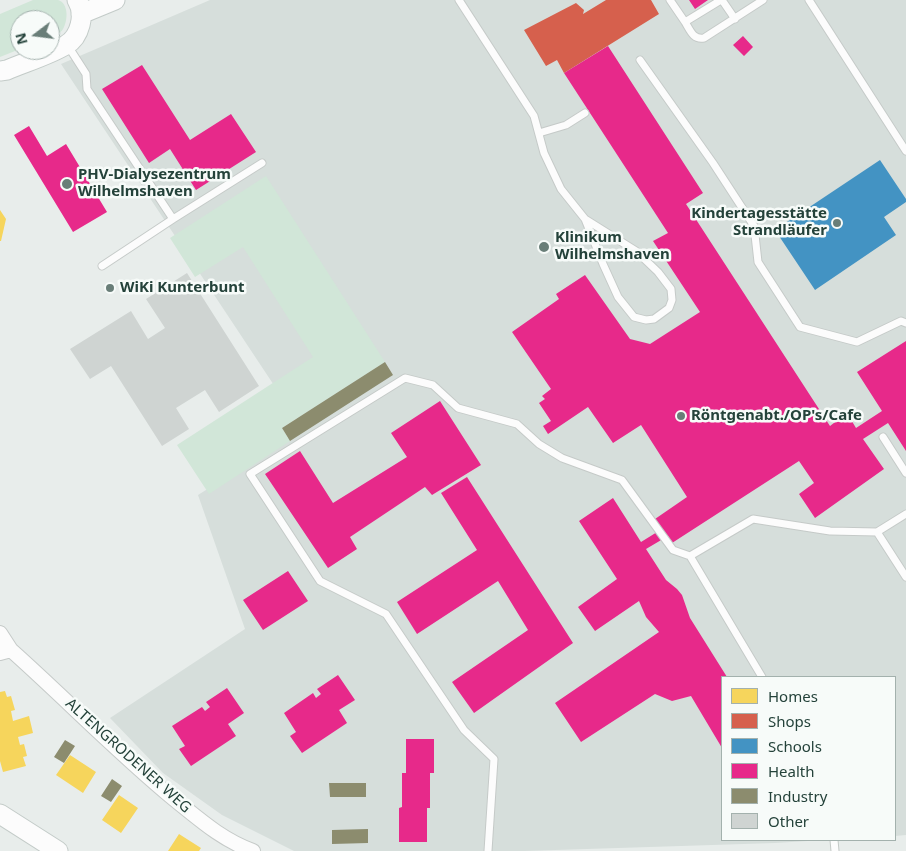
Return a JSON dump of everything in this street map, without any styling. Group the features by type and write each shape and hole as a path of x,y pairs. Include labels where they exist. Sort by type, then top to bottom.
{"main road":[{"path":"0,71 7,70 67,45 75,36 81,23 79,7 115,0"},
{"path":"0,814 58,851"}],"street":[{"name":"ALTENGRODENER WEG","path":"0,632 6,652 51,685 97,731 151,780 211,829 252,851"}],"lane":[{"path":"459,0 534,116 544,153 561,189 585,219 602,264 618,297 634,317 646,320 654,319 669,308 672,300 670,289 658,272 636,251 585,219"},
{"path":"670,0 694,37 698,39 704,38 763,0"},
{"path":"685,22 722,0 735,19"},
{"path":"809,0 906,151"},
{"path":"67,45 86,74 87,89 173,219"},
{"path":"640,60 713,163 754,226 758,262 800,327 857,342 901,320 906,323"},
{"path":"539,133 566,125 585,113"},
{"path":"102,266 262,163"},
{"path":"488,851 494,759 464,730 386,614 320,581 250,474 405,378 433,385 458,408 517,424 539,444 562,458 622,480 673,550 690,556 761,676"},
{"path":"883,437 906,472"},
{"path":"690,556 753,519 830,532 877,532 906,514"},
{"path":"877,532 906,577"}],"shaded area":[{"name":"Klinikum Wilhelmshaven","path":"210,0 906,0 906,835 896,836 896,676 721,676 721,841 808,841 524,851 294,851 222,815 163,773 110,718 245,629 198,495 303,429 61,64"}],"green space":[{"path":"33,0 58,0 66,8 66,22 60,32 60,10 10,10 10,53 0,57 0,14"},
{"path":"266,176 385,362 282,428 290,441 209,494 177,445 313,357 243,247 195,277 170,238"}],"building: Homes":[{"path":"0,210 6,219 1,241 0,241"},
{"path":"5,691 7,697 11,696 15,710 11,711 13,721 29,716 33,733 18,737 20,745 24,744 27,756 23,757 26,766 3,772 0,761 0,692"},
{"path":"70,755 96,772 83,793 56,775"},
{"path":"119,795 138,808 121,833 102,820"},
{"path":"179,834 201,848 199,851 168,851"}],"building: Shops":[{"path":"606,0 651,0 659,14 564,73 557,60 546,66 524,30 576,3 584,10 583,14"}],"building: Schools":[{"name":"Kindertagesstätte Strandläufer","path":"880,160 906,199 906,202 884,217 896,235 815,290 775,230"}],"building: Health":[{"path":"689,0 708,0 695,9"},
{"path":"743,36 753,47 744,56 733,45"},
{"path":"608,46 703,193 686,204 830,426 847,413 856,428 882,411 857,372 906,341 906,451 888,423 863,439 884,469 815,518 799,494 814,483 799,461 672,543 668,536 646,549 666,580 682,595 690,618 726,676 721,676 721,746 691,696 672,701 655,694 581,742 555,703 659,632 646,617 639,601 595,631 578,607 617,579 579,521 613,498 641,542 662,529 655,519 687,497 641,425 613,443 588,407 548,434 543,426 551,421 539,403 545,399 542,396 551,389 512,332 559,299 556,294 585,275 630,339 650,344 700,312 653,241 668,233 564,73"},
{"path":"142,65 190,140 231,114 256,152 196,190 170,149 149,163 102,89"},
{"name":"PHV-Dialysezentrum Wilhelmshaven","path":"29,126 47,156 66,144 107,212 73,232 14,135"},
{"path":"440,401 481,465 432,495 425,487 350,537 357,549 328,568 265,474 300,451 333,503 407,457 391,433"},
{"path":"467,477 573,643 474,713 452,682 528,630 498,581 417,634 397,602 477,550 441,493"},
{"path":"288,571 308,601 263,630 243,600"},
{"path":"338,675 355,700 339,710 347,723 302,753 290,736 296,732 284,713 313,693 316,698 321,694 317,689"},
{"path":"227,688 244,713 228,724 236,736 191,766 179,749 185,746 172,726 202,707 205,711 210,707 206,702"},
{"path":"406,739 434,739 434,773 430,773 430,808 427,808 427,842 399,842 402,773 406,773"}],"building: Industry":[{"path":"385,362 393,375 290,441 282,428"},
{"path":"65,740 75,746 64,763 54,757"},
{"path":"112,779 122,786 111,802 101,796"},
{"path":"329,783 366,783 366,797 330,797"},
{"path":"368,829 368,843 332,844 332,830"}],"building: Other":[{"path":"187,273 259,386 219,412 205,390 176,408 189,429 162,446 111,366 90,379 70,349 131,311 148,339 165,328 146,299"}],"place":[{"name":"PHV-Dialysezentrum Wilhelmshaven","path":"67,184"},
{"name":"Kindertagesstätte Strandläufer","path":"837,223"},
{"name":"Klinikum Wilhelmshaven","path":"544,247"},
{"name":"WiKi Kunterbunt","path":"110,288"},
{"name":"Röntgenabt./OP's/Cafe","path":"681,416"}]}
